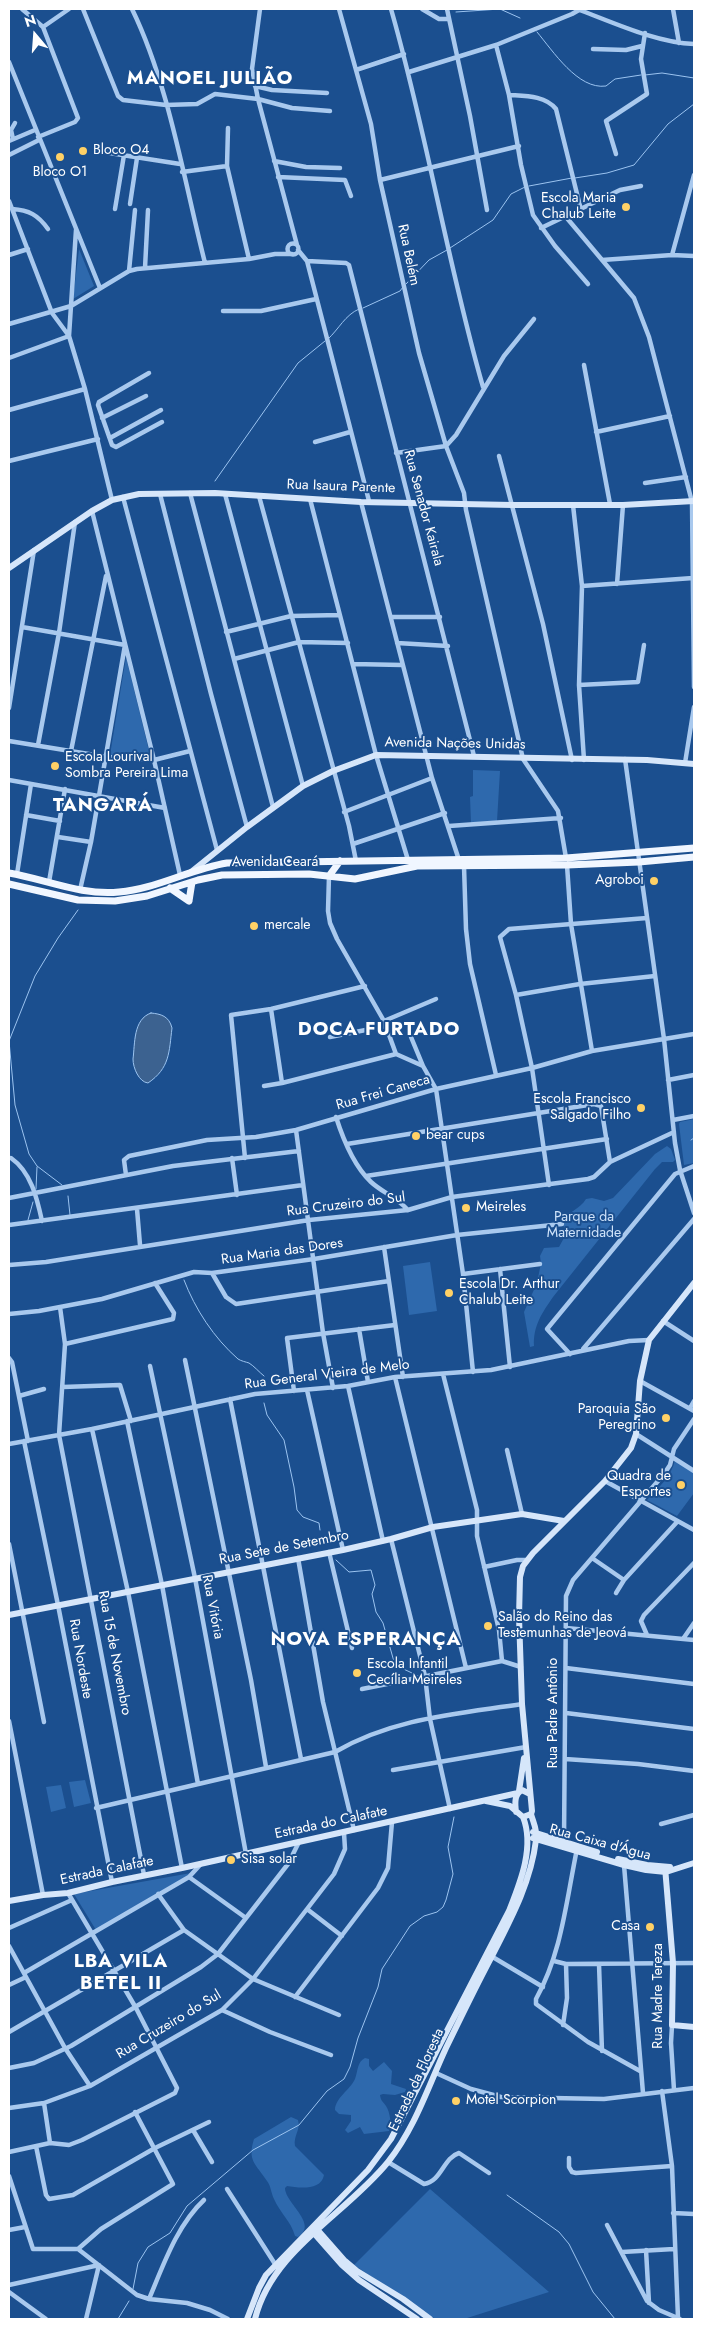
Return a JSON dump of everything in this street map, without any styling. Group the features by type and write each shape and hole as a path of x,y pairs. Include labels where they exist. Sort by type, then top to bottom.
{"main road":[{"name":"Avenida Ceará","path":"567,861 694,848"},
{"name":"Avenida Ceará","path":"9,884 61,897 89,901 131,900 222,875 309,874 355,879 417,866 461,863 639,862 694,857"},
{"name":"Avenida Ceará","path":"13,874 80,890 107,893 147,888 180,875 227,863 408,860 461,863"},
{"path":"329,876 340,861"},
{"path":"358,861 365,870 362,877"},
{"path":"184,884 185,878 191,872"},
{"path":"170,888 188,901 192,882"}],"street":[{"path":"9,155 75,122 78,118 43,26 22,9"},
{"path":"43,26 69,9"},
{"path":"83,9 118,96 123,100 166,106 197,104 214,94 258,99 268,104 292,108 330,111"},
{"path":"132,9 148,47 166,106 204,263"},
{"path":"260,9 252,69 258,99 297,247 307,261 369,501"},
{"name":"Rua Belém","path":"339,9 371,124 380,180 404,290 430,394 446,446 464,493 523,759"},
{"path":"391,9 409,72 446,243 483,387"},
{"path":"422,9 439,19 448,20"},
{"path":"447,9 477,155 486,210"},
{"path":"409,72 496,45 572,14 578,9 645,33 679,43 694,44"},
{"path":"673,9 679,43"},
{"path":"616,154 606,123 607,118 646,96 642,66 642,46 645,33"},
{"path":"496,45 509,95 533,215 541,228 588,284"},
{"path":"592,49 626,50 642,46"},
{"path":"356,70 404,54"},
{"path":"9,62 100,288"},
{"path":"256,86 272,90 327,93"},
{"path":"509,95 530,96 554,106 581,210"},
{"path":"15,123 11,130 11,140 35,130"},
{"path":"228,128 227,166 249,259"},
{"path":"380,180 430,166 519,146"},
{"path":"103,152 180,164"},
{"path":"115,210 124,155"},
{"path":"130,204 137,158"},
{"path":"274,161 306,167 340,168"},
{"path":"182,172 227,166"},
{"path":"672,255 694,174"},
{"path":"278,177 345,180 351,196"},
{"path":"541,228 620,190 641,186"},
{"path":"9,201 52,313 69,336 91,410 112,500"},
{"path":"12,210 22,210 37,216 48,229"},
{"path":"129,271 135,210"},
{"path":"145,268 148,210"},
{"path":"566,217 628,289 638,308 649,337 693,501 694,687"},
{"path":"69,336 76,230"},
{"path":"292,230 288,246 292,254"},
{"path":"275,254 288,246 297,247"},
{"path":"292,254 297,247"},
{"path":"9,255 28,249"},
{"path":"9,324 71,306 129,271 249,259 275,254 292,254"},
{"path":"602,260 672,255 694,256"},
{"name":"Rua Senador Kairala","path":"307,261 346,263 350,265 361,314 381,384 396,453 448,646 474,756"},
{"path":"223,310 260,311 316,299"},
{"path":"396,453 446,446 456,436 483,387 504,356 534,319"},
{"path":"9,358 69,336"},
{"path":"584,365 610,504"},
{"path":"149,373 99,402 99,408 112,445 120,447 162,422"},
{"path":"9,410 85,388"},
{"path":"92,417 102,417 146,396"},
{"path":"91,410 99,408"},
{"path":"110,438 161,410"},
{"path":"596,432 670,416"},
{"path":"314,442 350,432"},
{"path":"9,461 98,440"},
{"path":"499,456 544,624 572,760"},
{"path":"645,483 686,477"},
{"path":"190,493 273,807"},
{"name":"Rua Isaura Parente","path":"9,568 75,521 112,500 123,497 190,493 361,502 409,501 512,505 623,505 693,501"},
{"path":"160,494 247,826"},
{"path":"225,494 265,651 303,786"},
{"path":"259,496 358,861"},
{"path":"123,497 216,850"},
{"path":"310,499 387,796 408,860"},
{"path":"361,502 432,778 461,863 470,964 496,1075"},
{"path":"573,505 582,586 579,685 584,760"},
{"path":"617,584 623,505"},
{"path":"92,511 154,760 180,875"},
{"path":"38,746 59,633 75,521"},
{"path":"9,708 35,549"},
{"path":"71,751 92,640 107,575"},
{"path":"582,586 693,578"},
{"path":"226,632 291,616 340,615"},
{"path":"392,617 440,617"},
{"path":"22,627 125,645"},
{"path":"234,659 299,642 348,643"},
{"path":"397,643 448,646"},
{"path":"579,685 638,682 644,644"},
{"path":"80,890 107,757 125,645"},
{"path":"353,664 402,665"},
{"path":"9,665 15,666"},
{"path":"685,763 694,706"},
{"path":"9,741 107,757 154,760 190,751"},
{"name":"Avenida Nações Unidas","path":"191,872 247,826 303,786 333,771 376,755 572,760 625,759 694,764"},
{"path":"523,759 556,806 561,818 567,861 571,924 592,1052"},
{"path":"625,759 664,1039 674,1132 680,1170 694,1209"},
{"path":"344,812 432,778"},
{"path":"9,780 165,808"},
{"path":"13,874 31,784"},
{"path":"49,882 65,789"},
{"path":"354,844 445,812"},
{"path":"26,815 60,821"},
{"path":"449,826 561,818"},
{"path":"58,837 91,842"},
{"path":"329,876 328,911 330,923 337,939 385,1023 396,1054"},
{"path":"548,1185 532,1068 516,995 500,938 509,929 647,918"},
{"path":"516,995 580,984 655,976"},
{"path":"245,1158 231,1016 270,1009 365,986"},
{"path":"330,1037 385,1023 436,999"},
{"path":"270,1009 282,1083"},
{"name":"Rua Frei Caneca","path":"126,1175 124,1160 129,1156 207,1140 242,1138 296,1130 436,1089 532,1068 592,1052 694,1034"},
{"path":"411,1037 423,1066 436,1089 464,1274 473,1372"},
{"path":"264,1086 396,1054 423,1066"},
{"path":"668,1080 694,1075"},
{"path":"347,1144 594,1104 601,1106 610,1162"},
{"path":"673,1120 694,1116"},
{"path":"336,1117 347,1144 366,1176 372,1183 398,1198 408,1210"},
{"path":"296,1130 317,1293 333,1388"},
{"name":"Rua Cruzeiro do Sul","path":"9,1266 46,1262 140,1245 309,1220 408,1210 452,1198 588,1179 594,1177 610,1162 674,1132"},
{"path":"366,1176 447,1162 607,1139"},
{"path":"9,1151 10,1158 22,1168 36,1193 42,1221"},
{"path":"9,1198 173,1166 299,1151"},
{"path":"232,1158 237,1195"},
{"path":"570,1354 547,1329 675,1174 680,1170 694,1166"},
{"path":"9,1225 303,1186"},
{"path":"137,1209 140,1245"},
{"path":"582,1350 694,1219"},
{"name":"Rua Maria das Dores","path":"9,1314 102,1299 194,1272 212,1273 314,1259 457,1235 562,1224"},
{"path":"384,1247 403,1377"},
{"path":"464,1274 540,1264"},
{"path":"500,1269 510,1367"},
{"path":"212,1273 226,1297 236,1304 389,1281"},
{"path":"65,1344 173,1319 174,1313 155,1283"},
{"path":"530,1794 522,1704 518,1589 520,1577 527,1560 605,1482 624,1458 636,1434 640,1380 650,1340 662,1321 692,1291 694,1283"},
{"name":"Rua 15 de Novembro","path":"60,1307 65,1344 59,1435 144,1875"},
{"path":"662,1321 694,1342"},
{"path":"294,1391 288,1338 395,1325"},
{"path":"359,1329 368,1382"},
{"name":"Rua General Vieira de Melo","path":"9,1444 161,1415 230,1399 348,1386 395,1377 473,1372 510,1367 582,1350 629,1341 650,1340"},
{"name":"Rua Nordeste","path":"9,1358 12,1362 19,1396 96,1808 112,1882"},
{"path":"185,1360 229,1571 266,1767"},
{"name":"Rua Vitória","path":"150,1366 195,1578 246,1854"},
{"path":"443,1374 477,1510 477,1536 499,1630 502,1661"},
{"path":"395,1377 466,1668"},
{"path":"640,1380 692,1409 694,1401"},
{"path":"63,1387 120,1385 162,1585 198,1784"},
{"path":"348,1386 383,1541"},
{"path":"19,1396 44,1390"},
{"path":"307,1390 344,1550"},
{"path":"230,1399 301,1759"},
{"name":"Rua Padre Antônio","path":"564,1841 566,1596 568,1588 667,1470 674,1449 694,1418"},
{"path":"92,1429 128,1592 182,1868"},
{"path":"636,1434 694,1471"},
{"path":"507,1450 522,1514"},
{"path":"605,1482 694,1530"},
{"name":"Rua Sete de Setembro","path":"9,1615 344,1550 433,1527 522,1514 564,1521"},
{"path":"616,1592 624,1580 677,1522"},
{"path":"392,1539 425,1676 430,1718 450,1809"},
{"path":"9,1544 44,1722"},
{"path":"329,1552 352,1648"},
{"path":"298,1558 323,1702 354,1830"},
{"path":"592,1558 624,1580"},
{"path":"484,1567 517,1560 527,1560"},
{"path":"647,1635 641,1621 644,1615 694,1563"},
{"path":"684,1639 694,1623"},
{"path":"566,1628 694,1640"},
{"path":"362,1689 502,1661 521,1668"},
{"path":"566,1668 694,1684"},
{"path":"96,1808 335,1752 366,1735 384,1728 430,1718 522,1704"},
{"path":"566,1713 694,1729"},
{"path":"9,1721 10,1737 43,1895"},
{"path":"392,1770 526,1747"},
{"path":"516,1812 516,1798 519,1792 526,1747"},
{"path":"565,1760 638,1764 694,1771"},
{"path":"519,1792 526,1791 530,1794"},
{"name":"Estrada do Calafate","path":"182,1868 486,1802 519,1792"},
{"name":"Estrada da Floresta","path":"255,2319 266,2290 277,2271 368,2170 391,2139 509,1912 522,1875 531,1833 530,1794"},
{"name":"Estrada do Calafate","path":"486,1802 510,1806 523,1817"},
{"path":"531,1814 523,1817 531,1833"},
{"path":"661,1824 694,1815"},
{"path":"295,1998 378,1888 388,1868 392,1822"},
{"name":"Rua Cruzeiro do Sul","path":"9,2108 44,2103 90,2086 222,2010 253,1979 334,1874 345,1849 344,1832"},
{"name":"Rua Caixa d'Água","path":"531,1833 564,1841 577,1848 624,1865 651,1871 666,1870 694,1863"},
{"name":"Rua Caixa d'Água","path":"531,1833 537,1839 666,1870"},
{"name":"Estrada da Floresta","path":"247,2319 259,2288 275,2264 365,2188 400,2145 412,2124 491,1956 517,1908 537,1839"},
{"path":"9,2068 34,2063 65,2048 136,2008 189,1975 218,1954 288,1864 299,1842"},
{"path":"577,1848 566,1912 554,1961 536,1999 536,2004 602,2051 640,2071"},
{"path":"9,1986 93,1933 189,1877 201,1864"},
{"path":"624,1865 643,2093"},
{"name":"Estrada Calafate","path":"9,1901 68,1893 182,1868"},
{"name":"Rua Madre Tereza","path":"666,1870 674,1963 670,2043 674,2090"},
{"path":"651,1871 664,1877 667,1883"},
{"path":"189,1877 246,1918"},
{"path":"9,2152 50,2143 69,2145 168,2097 175,2093 177,2088 136,2008 68,1893"},
{"path":"158,1894 184,1930 253,1979 339,2015"},
{"path":"9,1928 72,1900"},
{"path":"307,1909 342,1936"},
{"path":"9,2032 184,1930"},
{"path":"9,1946 65,2048 90,2086"},
{"path":"491,1956 543,1986"},
{"path":"554,1961 566,1964 694,1963"},
{"path":"563,2025 568,1998 566,1964"},
{"path":"599,1964 602,2051"},
{"path":"222,2010 270,2032 332,2055"},
{"path":"672,2025 694,2027"},
{"path":"436,2072 471,2089 502,2097 604,2098 694,2088"},
{"path":"607,2225 650,2302 659,2310 679,2319 674,2249 672,2166 662,2091"},
{"path":"44,2103 50,2143"},
{"path":"78,2249 101,2229 171,2186 173,2182 136,2112"},
{"path":"401,2119 404,2124 412,2124"},
{"path":"36,2146 44,2190 49,2199 73,2195 155,2148 208,2122"},
{"path":"193,2130 212,2162"},
{"path":"391,2139 397,2138 400,2145"},
{"path":"388,2162 424,2184 432,2183 450,2159 459,2153 488,2173"},
{"path":"569,2158 569,2167 576,2174 672,2166"},
{"path":"9,2176 33,2249 78,2249 137,2295 149,2299 187,2303 210,2310 228,2319"},
{"path":"227,2189 275,2264"},
{"path":"9,2200 16,2198"},
{"path":"149,2299 168,2254 194,2209 204,2200"},
{"path":"673,2213 694,2214"},
{"path":"9,2230 25,2227"},
{"path":"315,2230 342,2265 359,2280 417,2319"},
{"path":"315,2230 357,2271 403,2299 430,2319"},
{"path":"622,2252 674,2249"},
{"path":"646,2250 650,2302"},
{"path":"9,2285 99,2265"},
{"path":"86,2319 99,2265"},
{"path":"9,2292 46,2319"}],"green space":[{"path":"79,249 94,286 73,299"},
{"path":"126,657 150,755 110,755"},
{"path":"473,770 500,771 497,821 471,823 470,797 473,796"},
{"path":"694,1119 694,1163 684,1165 679,1124 680,1122"},
{"name":"Parque da Maternidade","path":"667,1146 671,1149 675,1160 673,1162 662,1162 655,1169 553,1297 537,1326 534,1346 530,1347 524,1312 537,1283 541,1263 540,1256 544,1248 559,1247 565,1236 563,1221 586,1199 592,1198 604,1201 613,1198 655,1154"},
{"path":"430,1262 437,1311 409,1315 403,1266"},
{"path":"675,1460 694,1472 694,1493 677,1516 647,1500 668,1477"},
{"path":"85,1780 91,1803 74,1807 69,1782"},
{"path":"61,1785 66,1808 51,1812 46,1787"},
{"path":"191,1873 187,1878 96,1930 74,1894"},
{"path":"365,2058 369,2059 369,2066 373,2071 384,2062 392,2071 391,2084 406,2089 405,2092 395,2095 380,2095 389,2115 389,2131 364,2134 360,2127 348,2133 345,2130 351,2121 351,2115 339,2114 335,2110 337,2102 353,2083 359,2064"},
{"path":"291,2117 298,2120 299,2124 295,2146 324,2175 319,2184 314,2186 303,2188 287,2186 285,2188 286,2194 305,2226 303,2232 298,2237 295,2236 291,2226 276,2204 268,2183 252,2157 254,2139"},
{"path":"430,2189 549,2292 464,2319 435,2319 354,2265"}],"shaded area":[{"path":"151,1013 164,1016 172,1028 167,1059 161,1071 148,1083 137,1074 133,1059 138,1026 145,1016"}],"waterway":[{"path":"456,12 500,9 520,18"},
{"path":"537,32 567,68 586,82 596,86 606,86 615,79 641,75"},
{"path":"645,75 662,73 694,78"},
{"path":"575,178 607,173 634,165 668,124 694,104"},
{"path":"529,186 572,178"},
{"path":"450,248 493,220 511,194 525,187"},
{"path":"406,284 429,260 447,250"},
{"path":"363,308 400,291 403,287"},
{"path":"328,339 346,318 359,309"},
{"path":"215,481 298,363 325,341"},
{"path":"62,1185 37,1166 29,1154 15,1105 9,1041 35,976 78,910"},
{"path":"36,1189 37,1167"},
{"path":"68,1196 70,1215"},
{"path":"28,1220 33,1202"},
{"path":"184,1280 194,1302 221,1342 238,1359 249,1363 264,1376"},
{"path":"264,1403 267,1415 284,1440 297,1510 303,1517 319,1523 320,1530"},
{"path":"336,1560 349,1572 371,1570 375,1585 372,1594 376,1612 383,1623 395,1665 412,1673"},
{"path":"133,2289 138,2263 148,2247 170,2233 187,2206 253,2150 299,2125 327,2091 344,2079 378,1987 382,1969 410,1926 424,1916 437,1912 443,1907 446,1900 453,1874 448,1847 454,1817"},
{"path":"507,2195 559,2232 569,2244 593,2292 615,2319"},
{"path":"118,2319 129,2301"}],"place":[{"name":"Bloco O4","path":"83,151"},
{"name":"Bloco O1","path":"60,157"},
{"name":"Escola Maria Chalub Leite","path":"626,207"},
{"name":"Escola Lourival Sombra Pereira Lima","path":"55,766"},
{"name":"Agroboi","path":"654,881"},
{"name":"mercale","path":"254,926"},
{"name":"Escola Francisco Salgado Filho","path":"641,1108"},
{"name":"bear cups","path":"416,1136"},
{"name":"Meireles","path":"466,1208"},
{"name":"Escola Dr. Arthur Chalub Leite","path":"449,1293"},
{"name":"Paroquia São Peregrino","path":"666,1418"},
{"name":"Quadra de Esportes","path":"681,1485"},
{"name":"Salão do Reino das Testemunhas de Jeová","path":"488,1626"},
{"name":"Escola Infantil Cecília Meireles","path":"357,1673"},
{"name":"Sisa solar","path":"231,1860"},
{"name":"Casa","path":"650,1927"},
{"name":"Motel Scorpion","path":"456,2101"}],"district":[{"name":"MANOEL JULIÃO","path":"210,79"},
{"name":"TANGARÁ","path":"103,806"},
{"name":"DOCA FURTADO","path":"379,1030"},
{"name":"NOVA ESPERANÇA","path":"366,1640"},
{"name":"LBA VILA BETEL II","path":"121,1973"}]}
